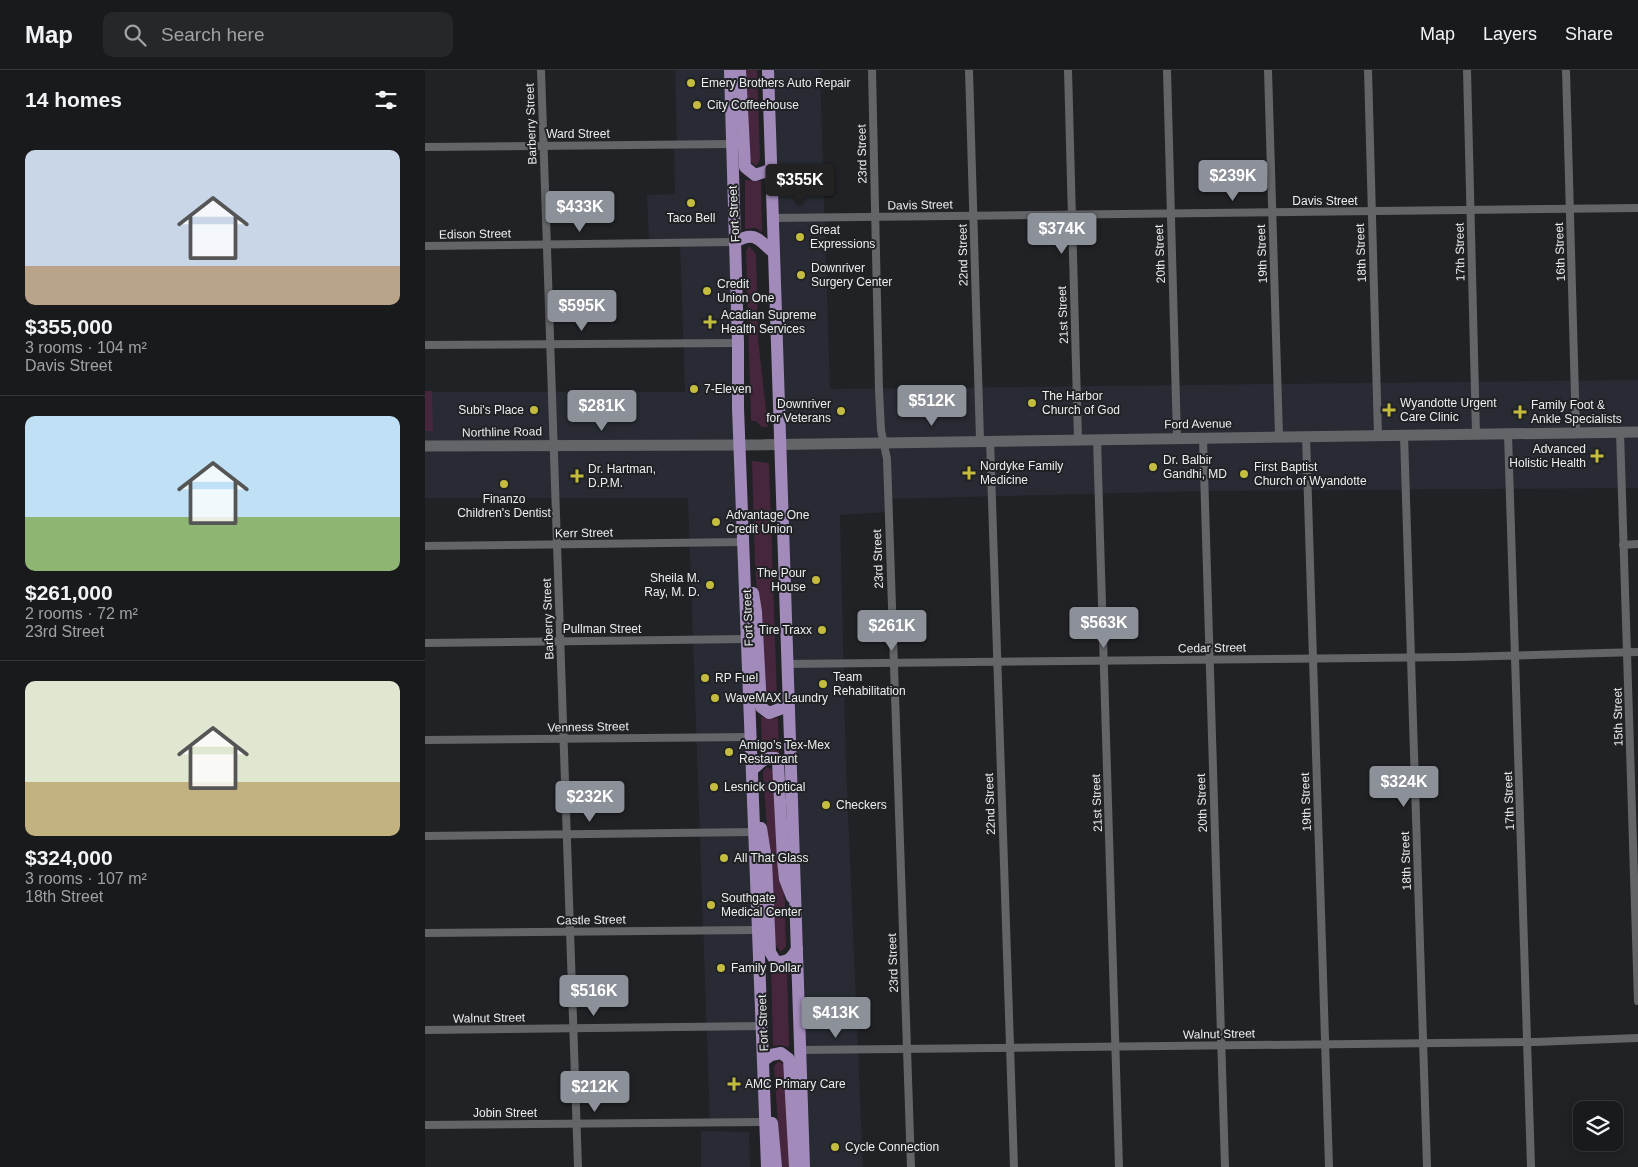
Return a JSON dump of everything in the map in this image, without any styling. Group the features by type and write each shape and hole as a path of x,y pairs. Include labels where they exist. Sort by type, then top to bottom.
{"main road":[{"name":"Fort Street","path":"730,70 739,342 739,445 746,574 767,1167"},
{"path":"740,70 745,167 755,175 771,170"},
{"path":"768,70 779,443 786,566 786,664 804,1167"},
{"path":"735,242 746,236 753,236 773,252"},
{"name":"Ford Avenue","path":"759,444 1638,432"},
{"name":"Northline Road","path":"425,446 759,444"},
{"path":"746,574 756,612 761,707 769,713 788,706"},
{"path":"753,769 763,760 770,757 775,758 778,762 785,880 795,907"},
{"path":"754,801 763,833 766,860 770,952 776,962 783,962 792,958 797,949"},
{"path":"764,1060 771,1055 781,1053 789,1059 795,1167"},
{"path":"765,1099 773,1124 777,1167"}],"street":[{"name":"Barberry Street","path":"541,70 552,445 578,1167"},
{"name":"23rd Street","path":"872,70 879,390 887,459 911,1167"},
{"name":"22nd Street","path":"969,70 974,216 996,662 1014,1167"},
{"name":"21st Street","path":"1068,70 1078,439"},
{"name":"20th Street","path":"1167,70 1177,438"},
{"name":"19th Street","path":"1268,70 1279,436"},
{"name":"18th Street","path":"1368,70 1378,436"},
{"name":"17th Street","path":"1467,70 1476,434"},
{"name":"16th Street","path":"1566,70 1576,433"},
{"name":"Ward Street","path":"425,147 732,144"},
{"name":"Davis Street","path":"772,218 1638,208"},
{"name":"Edison Street","path":"425,246 735,242"},
{"path":"425,345 739,342"},
{"name":"15th Street","path":"1620,432 1627,652 1634,762 1638,1001"},
{"name":"17th Street","path":"1508,434 1531,1167"},
{"name":"18th Street","path":"1404,435 1427,1167"},
{"name":"19th Street","path":"1306,436 1329,1167"},
{"name":"20th Street","path":"1203,438 1225,1167"},
{"name":"21st Street","path":"1097,439 1119,1167"},
{"name":"Kerr Street","path":"425,546 744,542"},
{"path":"1623,545 1638,544"},
{"name":"Pullman Street","path":"425,643 748,639"},
{"name":"Cedar Street","path":"786,664 1209,660 1638,652"},
{"name":"Venness Street","path":"425,740 752,737"},
{"path":"425,836 755,832"},
{"name":"Castle Street","path":"425,933 758,930"},
{"name":"Walnut Street","path":"425,1030 763,1026"},
{"name":"Walnut Street","path":"800,1050 1423,1043 1638,1038"},
{"name":"Jobin Street","path":"425,1125 766,1122"}],"shaded area":[{"path":"675,70 730,70 766,1122 710,1123 688,498 425,498 425,392 685,392 680,242 649,243 647,195 675,194 674,145 677,145"},
{"path":"745,70 757,70 760,160 756,166 750,161"},
{"path":"768,70 820,70 830,389 1638,380 1638,488 1204,491 888,499 888,512 840,515 846,765 863,1167 804,1167"},
{"path":"745,180 761,181 762,232 756,228 745,229"},
{"path":"749,246 756,254 758,339 768,427 762,427 756,421 751,421 746,251"},
{"path":"425,391 432,391 433,431 425,431"},
{"path":"752,461 769,463 777,697 773,703 766,697 755,565"},
{"path":"761,716 768,719 778,718 779,753 774,751 762,752"},
{"path":"767,767 773,771 785,904 786,946 781,952 775,944 763,772"},
{"path":"771,965 787,967 789,1047 773,1046"},
{"path":"779,1061 784,1065 791,1167 781,1167 774,1066"},
{"path":"701,1131 749,1132 750,1167 701,1167"}],"place":[{"name":"Emery Brothers Auto Repair","path":"691,83"},
{"name":"City Coffeehouse","path":"697,105"},
{"name":"Taco Bell","path":"691,203"},
{"name":"Great Expressions","path":"800,237"},
{"name":"Downriver Surgery Center","path":"801,275"},
{"name":"Credit Union One","path":"707,291"},
{"name":"Acadian Supreme Health Services","path":"710,322"},
{"name":"7-Eleven","path":"694,389"},
{"name":"The Harbor Church of God","path":"1032,403"},
{"name":"Subi's Place","path":"534,410"},
{"name":"Wyandotte Urgent Care Clinic","path":"1389,410"},
{"name":"Downriver for Veterans","path":"841,411"},
{"name":"Family Foot & Ankle Specialists","path":"1520,412"},
{"name":"Advanced Holistic Health","path":"1597,456"},
{"name":"Dr. Balbir Gandhi, MD","path":"1153,467"},
{"name":"Nordyke Family Medicine","path":"969,473"},
{"name":"First Baptist Church of Wyandotte","path":"1244,474"},
{"name":"Dr. Hartman, D.P.M.","path":"577,476"},
{"name":"Finanzo Children's Dentist","path":"504,484"},
{"name":"Advantage One Credit Union","path":"716,522"},
{"name":"The Pour House","path":"816,580"},
{"name":"Sheila M. Ray, M. D.","path":"710,585"},
{"name":"Tire Traxx","path":"822,630"},
{"name":"RP Fuel","path":"705,678"},
{"name":"Team Rehabilitation","path":"823,684"},
{"name":"WaveMAX Laundry","path":"715,698"},
{"name":"Amigo’s Tex-Mex Restaurant","path":"729,752"},
{"name":"Lesnick Optical","path":"714,787"},
{"name":"Checkers","path":"826,805"},
{"name":"All That Glass","path":"724,858"},
{"name":"Southgate Medical Center","path":"711,905"},
{"name":"Family Dollar","path":"721,968"},
{"name":"AMC Primary Care","path":"734,1084"},
{"name":"Cycle Connection","path":"835,1147"}]}
